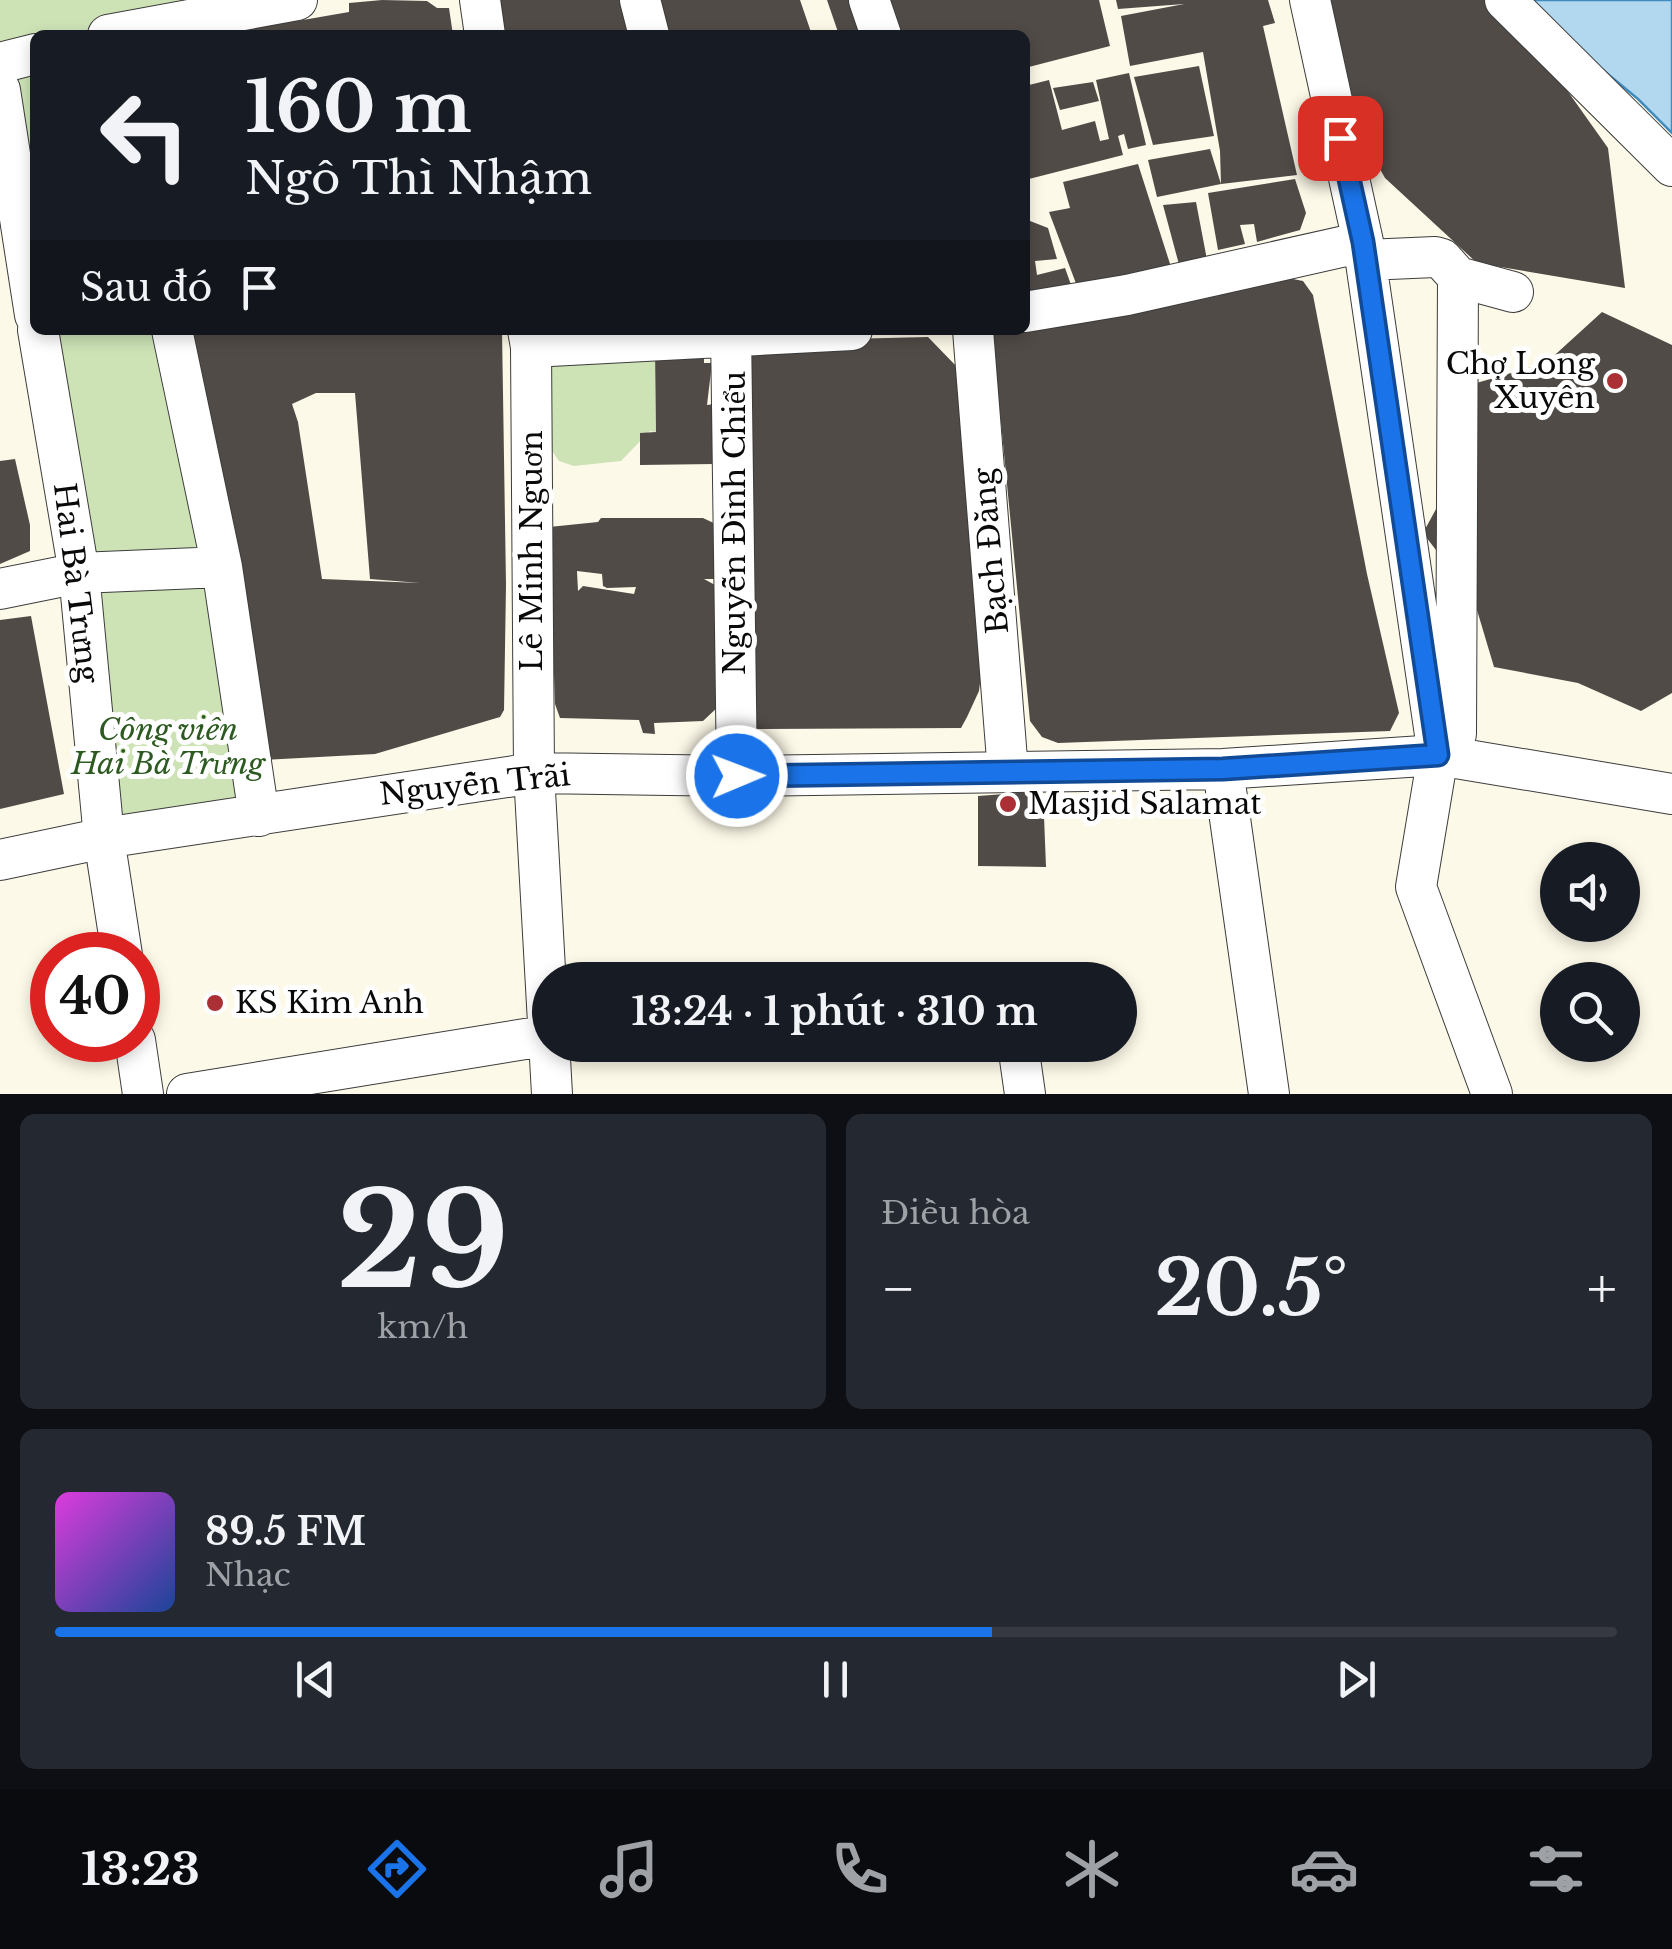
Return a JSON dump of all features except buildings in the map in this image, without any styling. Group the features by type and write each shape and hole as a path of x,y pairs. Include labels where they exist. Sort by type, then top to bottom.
{"street":[{"path":"104,0 108,30"},
{"path":"136,30 297,0"},
{"path":"480,0 483,30"},
{"path":"640,0 648,30"},
{"path":"869,0 880,30"},
{"path":"1310,0 1365,251 1437,748 1416,886 1492,1094"},
{"path":"1505,0 1672,166"},
{"path":"0,63 30,55"},
{"path":"0,90 30,284"},
{"path":"1030,311 1365,251 1442,259 1458,277 1513,292"},
{"path":"1437,748 1456,734 1458,277"},
{"path":"0,323 30,317"},
{"name":"Hai Bà Trưng","path":"39,335 79,573 104,838 118,932"},
{"path":"173,335 222,567 259,816"},
{"path":"529,338 681,335"},
{"name":"Nguyễn Đình Chiểu","path":"732,335 737,776"},
{"name":"Bạch Đằng","path":"973,335 1008,772"},
{"name":"Lê Minh Nguơn","path":"529,338 534,773 545,962"},
{"path":"0,588 79,573 222,567"},
{"name":"Nguyễn Trãi","path":"0,860 104,838 534,773 737,776 1223,769 1437,748 1672,794"},
{"path":"1223,769 1269,1094"},
{"path":"187,1094 532,1038"},
{"path":"138,1062 143,1094"},
{"name":"Lê Minh Nguơn","path":"550,1062 552,1094"},
{"path":"1020,1062 1024,1094"}],"green space":[{"path":"0,0 301,0 142,30 30,30 30,284 0,100"},
{"name":"Công viên Hai Bà Trưng","path":"38,335 167,335 259,816 104,838"},
{"path":"655,352 656,432 650,431 621,461 574,466 559,461 550,448 549,356"}],"water":[{"path":"1518,0 1672,0 1672,133 1638,99"}],"place":[{"name":"Chợ Long Xuyên","path":"1615,381"},
{"name":"Masjid Salamat","path":"1008,804"},
{"name":"KS Kim Anh","path":"215,1003"}],"route":[{"path":"737,776 1223,769 1438,755 1363,242 1340,138"}]}
